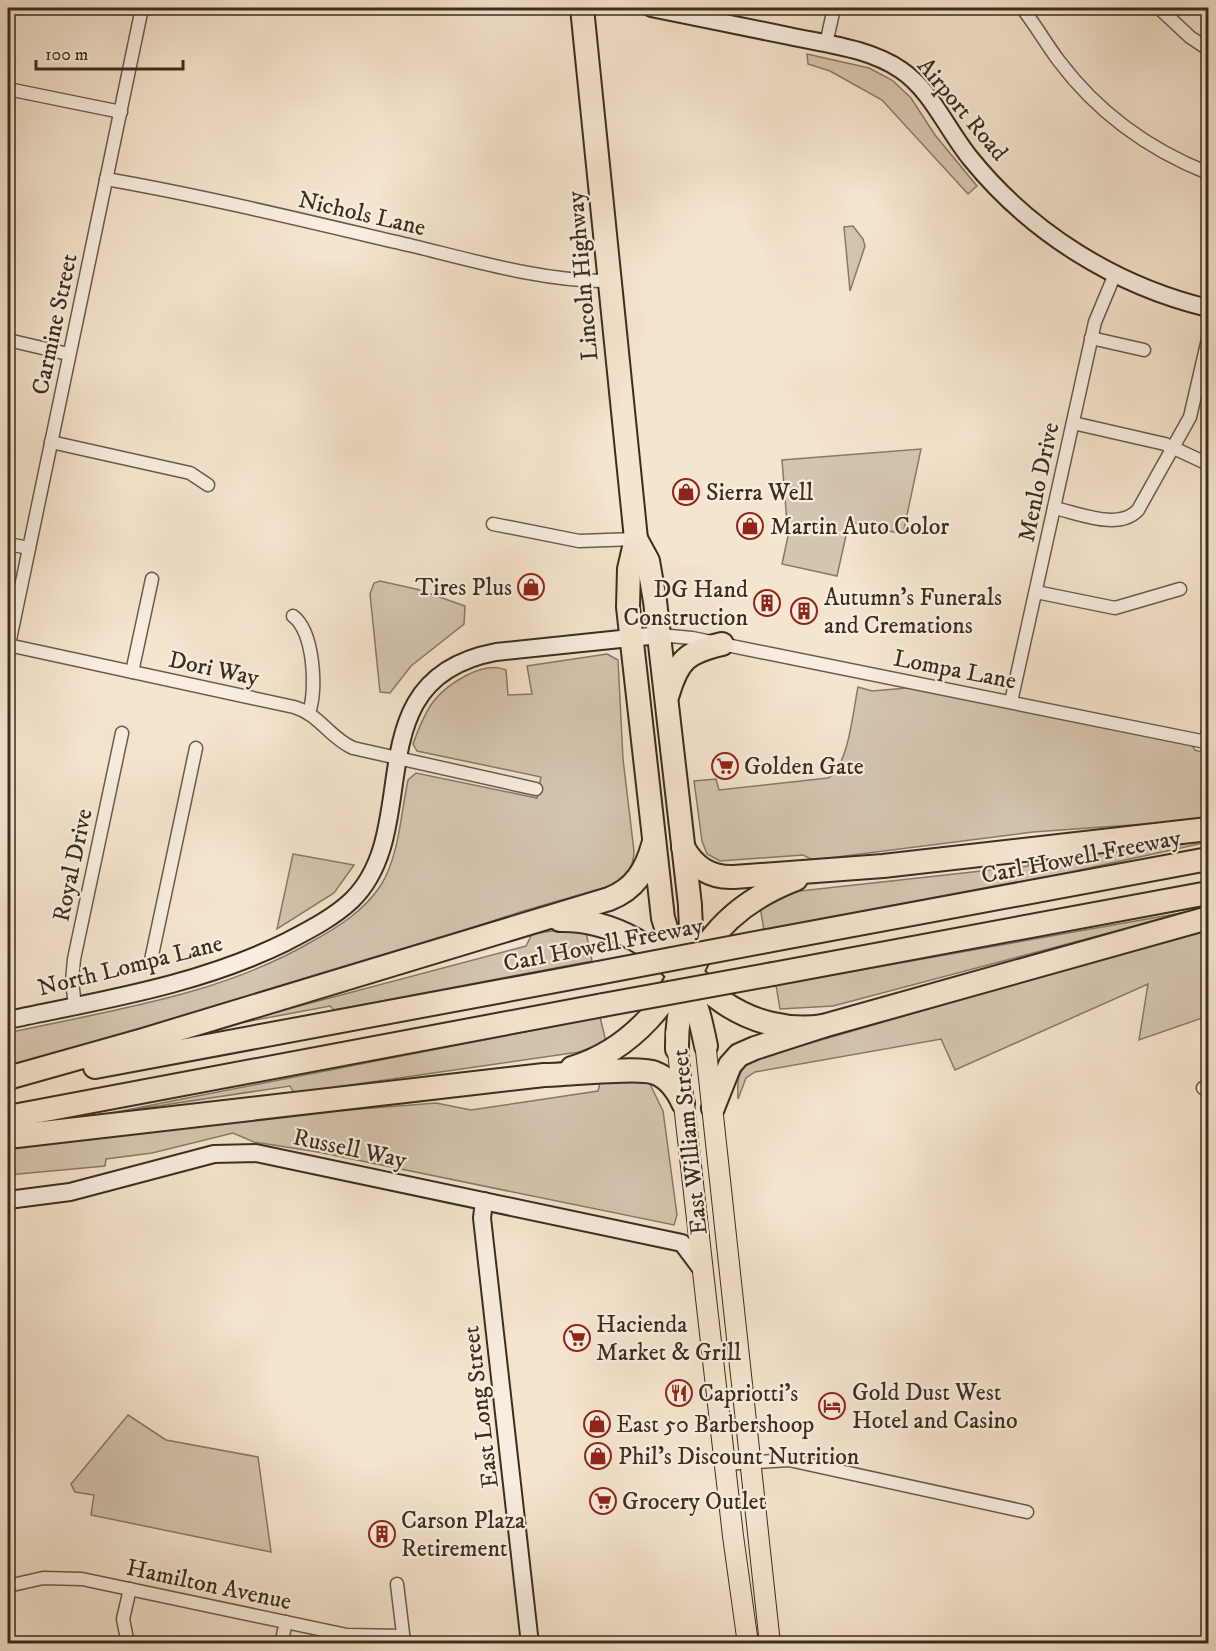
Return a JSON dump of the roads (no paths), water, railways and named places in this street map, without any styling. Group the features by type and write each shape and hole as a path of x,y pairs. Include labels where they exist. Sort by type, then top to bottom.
{"highway":[{"name":"Lincoln Highway","path":"582,8 636,538 628,579 631,637"},
{"name":"Lincoln Highway","path":"636,538 649,566 659,636"},
{"path":"659,636 690,905 690,937 677,1049"},
{"path":"631,637 645,644 652,703 670,733"},
{"path":"631,637 662,909 669,935 696,1006 706,1046"},
{"path":"667,698 676,670 683,660 696,651 722,644"},
{"path":"683,847 696,864 717,876 817,872 1209,829"},
{"path":"8,1078 523,927 626,891 641,874 654,840"},
{"name":"Carl Howell Freeway","path":"8,1083 1209,859"},
{"path":"544,1075 580,1066 613,1050 644,1023 718,930 747,903 781,885 817,872"},
{"path":"8,1117 1209,893"},
{"path":"713,1108 724,1077 739,1055 758,1047 823,1026 1209,918"},
{"path":"523,927 557,920 600,925 630,938 725,1003 756,1020 789,1027 823,1026"},
{"path":"8,1137 544,1075 648,1071 668,1080 683,1102"}],"main road":[{"name":"East William Street","path":"706,1046 770,1644"},
{"name":"East William Street","path":"677,1049 748,1644"}],"street":[{"name":"Carmine Street","path":"8,646 142,8"},
{"name":"Airport Road","path":"651,8 826,44 876,57 910,77 971,159 1017,207 1056,239 1115,274 1169,298 1209,308"},
{"path":"826,44 834,8"},
{"path":"1022,8 1063,66 1106,113 1155,148 1209,173"},
{"path":"1160,8 1190,36 1209,49"},
{"path":"8,89 121,112"},
{"name":"Nichols Lane","path":"106,179 210,197 437,252 562,278 609,281"},
{"name":"Menlo Drive","path":"1011,702 1091,338 1098,312 1115,274"},
{"path":"1091,338 1144,350"},
{"path":"1054,508 1111,520 1129,517 1140,507 1192,410 1209,339"},
{"path":"8,340 68,354"},
{"path":"1073,423 1173,447 1209,464"},
{"path":"51,442 190,473 208,485"},
{"path":"493,524 579,541 636,538"},
{"path":"8,544 29,549"},
{"path":"132,672 152,579"},
{"path":"1036,592 1115,608 1180,589"},
{"path":"293,616 304,627 308,639 313,685 309,712"},
{"name":"North Lompa Lane","path":"8,1020 210,973 281,944 337,913 358,894 374,868 383,837 398,759 416,702 429,685 453,667 496,652 659,636"},
{"name":"Lompa Lane","path":"659,636 684,637 1011,702 1208,737"},
{"name":"Dori Way","path":"8,646 287,705 309,712 337,740 347,746 536,789"},
{"name":"Royal Drive","path":"75,1006 73,966 122,733"},
{"path":"151,960 195,748"},
{"name":"Russell Way","path":"8,1200 70,1192 195,1158 232,1153 286,1159 682,1243"},
{"name":"East Long Street","path":"484,1201 482,1218 530,1644"},
{"path":"697,1219 693,1230 682,1243 703,1271"},
{"path":"725,1464 789,1460 1027,1512"},
{"name":"Hamilton Avenue","path":"8,1586 43,1578 66,1577 347,1635 403,1640"},
{"path":"397,1584 403,1640"},
{"path":"128,1644 123,1619 129,1589"},
{"path":"281,1644 286,1622"},
{"path":"8,1636 10,1644"}],"place":[{"name":"Sierra Well","path":"686,492"},
{"name":"Martin Auto Color","path":"750,526"},
{"name":"Tires Plus","path":"531,587"},
{"name":"DG Hand Construction","path":"767,603"},
{"name":"Autumn's Funerals and Cremations","path":"804,611"},
{"name":"Golden Gate","path":"725,766"},
{"name":"Hacienda Market & Grill","path":"577,1338"},
{"name":"Capriotti's","path":"679,1393"},
{"name":"Gold Dust West Hotel and Casino","path":"832,1406"},
{"name":"East 50 Barbershoop","path":"597,1424"},
{"name":"Phil's Discount Nutrition","path":"598,1456"},
{"name":"Grocery Outlet","path":"603,1501"},
{"name":"Carson Plaza Retirement","path":"382,1534"}]}
